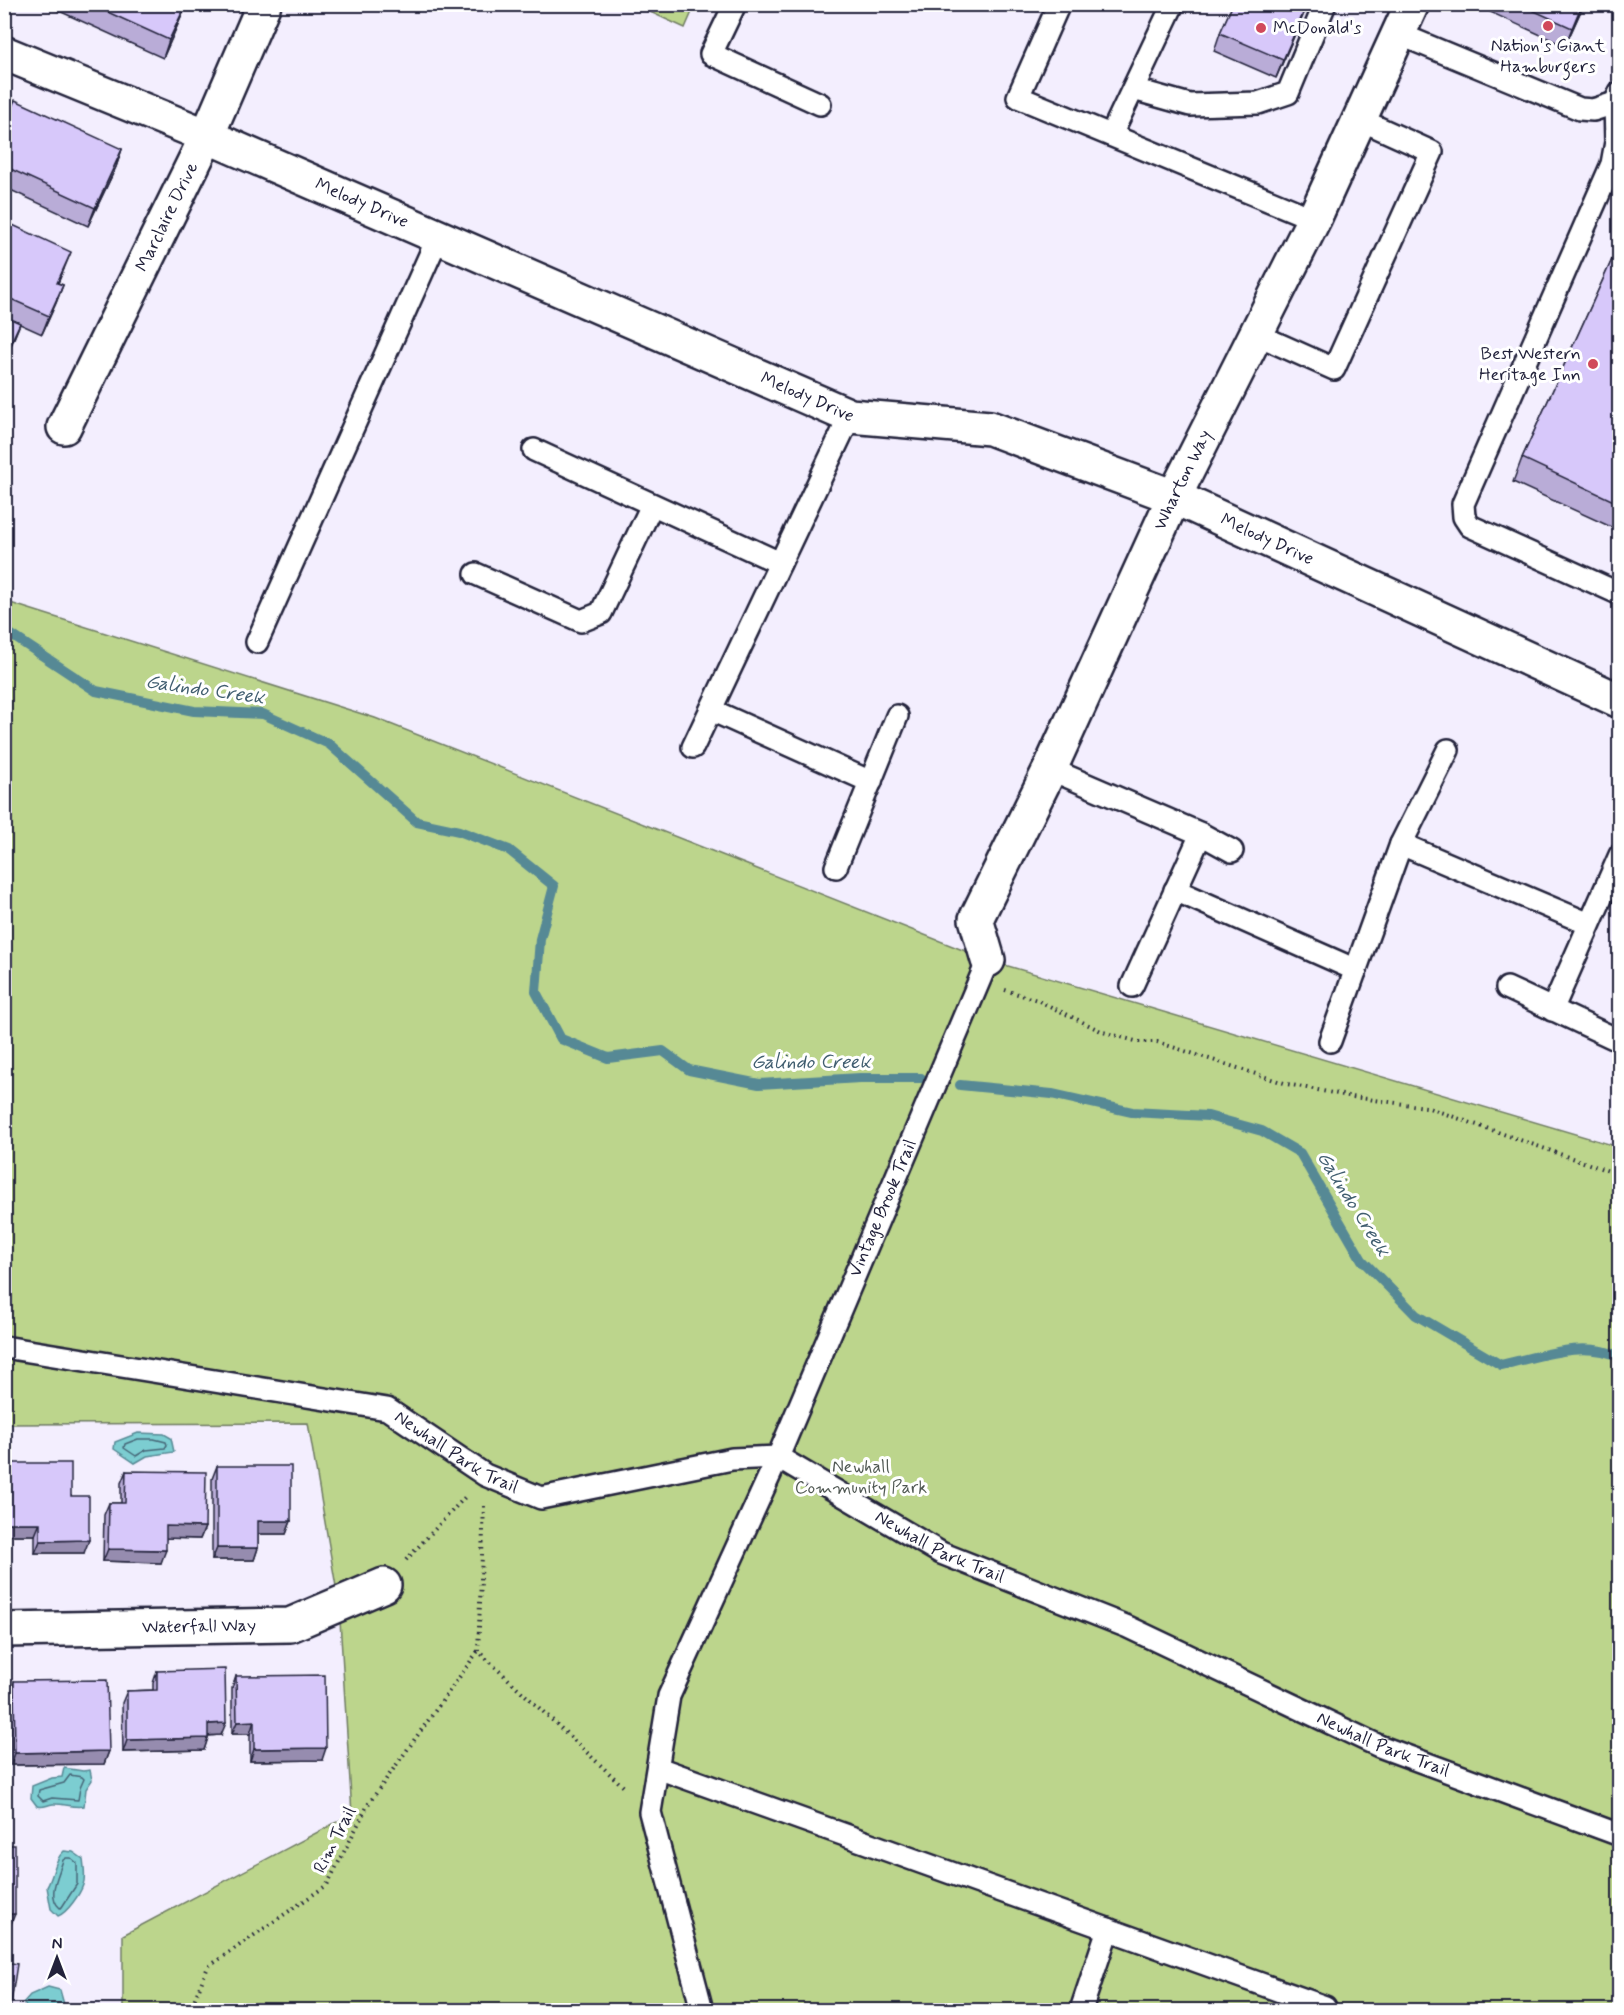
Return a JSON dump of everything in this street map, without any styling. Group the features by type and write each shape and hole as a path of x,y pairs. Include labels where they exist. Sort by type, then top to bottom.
{"street":[{"name":"Marclaire Drive","path":"64,427 207,136 264,4"},
{"name":"Wharton Way","path":"983,970 976,919 1050,769 1174,497 1314,219 1412,4"},
{"name":"Melody Drive","path":"4,53 207,136 850,416 990,428 1174,497 1620,701"},
{"name":"Waterfall Way","path":"4,1630 290,1625 384,1584"}],"lane":[{"path":"735,4 711,54 820,104"},
{"path":"1059,4 1018,97 1314,219"},
{"path":"1111,135 1173,4"},
{"path":"1133,88 1190,105 1258,103 1288,93 1325,4"},
{"path":"1399,34 1580,109 1593,110 1617,97 1616,142 1612,164 1463,504 1464,517 1470,526 1620,594"},
{"path":"1256,334 1334,369 1432,152 1359,119"},
{"path":"257,642 438,237"},
{"path":"693,747 850,416"},
{"path":"534,450 780,563"},
{"path":"476,574 581,621 600,613 652,505"},
{"path":"711,710 871,782"},
{"path":"836,867 897,716"},
{"path":"1330,1041 1401,844 1448,750"},
{"path":"1050,769 1201,834 1232,851"},
{"path":"1132,986 1201,834"},
{"path":"1401,844 1589,924"},
{"path":"1552,1010 1620,855"},
{"path":"1175,890 1356,970"},
{"name":"Vintage Brook Trail","path":"650,1812 669,1696 778,1457 983,970"},
{"path":"1507,988 1620,1041"},
{"name":"Newhall Park Trail","path":"4,1347 387,1410 485,1475 541,1498 732,1459 778,1457 941,1553 1128,1627 1379,1746 1620,1835"},
{"path":"658,1768 1325,2007"},
{"path":"650,1812 702,2010"},
{"path":"1081,2010 1108,1929"}],"path":[{"path":"983,970 1037,1000 1103,1032 1139,1042 1157,1042 1287,1084 1353,1097 1426,1107 1620,1175"},
{"path":"384,1584 485,1475"},
{"path":"485,1475 478,1651 650,1812"},
{"name":"Rim Trail","path":"190,2010 208,1967 327,1886 369,1803 478,1651"}],"green space":[{"path":"635,5 695,5 685,28"},
{"name":"Newhall Community Park","path":"4,601 375,718 988,960 1619,1147 1619,2010 123,2010 123,1935 352,1814 339,1604 308,1423 5,1424"}],"water":[{"path":"138,1433 164,1434 171,1438 174,1452 147,1456 135,1463 114,1449 115,1442"},
{"path":"64,1768 90,1770 92,1780 86,1789 84,1806 51,1804 43,1807 37,1806 31,1798 32,1786 52,1778 62,1777"},
{"path":"64,1851 73,1852 83,1859 84,1879 76,1898 58,1916 51,1909 47,1887 58,1859"},
{"path":"48,1987 60,1990 64,2010 30,2010 23,2003 30,1995"}],"building":[{"path":"90,4 186,4 169,40"},
{"name":"McDonald's","path":"1233,4 1307,4 1283,60 1220,33"},
{"path":"1519,4 1582,4 1572,28"},
{"path":"15,100 122,149 95,208 4,166 4,134 6,131 4,124"},
{"path":"4,221 71,252 57,283 63,285 49,316 4,296"},
{"name":"Best Western Heritage Inn","path":"1620,242 1620,504 1522,458"},
{"path":"4,316 20,323 4,357"},
{"path":"4,1463 71,1463 71,1496 89,1496 89,1540 40,1541 40,1523 4,1523"},
{"path":"217,1466 291,1466 291,1521 258,1521 258,1548 217,1548"},
{"path":"126,1471 206,1472 205,1527 166,1526 166,1550 108,1549 109,1503 125,1503"},
{"path":"225,1669 226,1723 208,1724 208,1738 127,1740 127,1691 157,1690 157,1671"},
{"path":"325,1675 326,1748 254,1749 254,1721 237,1722 236,1676"},
{"path":"107,1680 109,1751 15,1753 14,1681"},
{"path":"4,1845 15,1845 15,1914 4,1914"},
{"path":"4,1962 17,1964 10,2010 4,2010"}],"waterway":[{"name":"Galindo Creek","path":"4,630 96,691 194,711 263,714 329,744 417,822 459,831 509,850 554,886 540,939 536,992 561,1039 608,1058 663,1051 689,1070 759,1084 860,1078 921,1078"},
{"name":"Galindo Creek","path":"960,1085 1052,1094 1132,1112 1208,1116 1262,1131 1300,1153 1362,1260 1416,1315 1501,1365 1561,1351 1591,1350 1620,1357"}],"place":[{"name":"Nation's Giant Hamburgers","path":"1548,26"},
{"name":"McDonald's","path":"1261,28"},
{"name":"Best Western Heritage Inn","path":"1593,364"}]}
